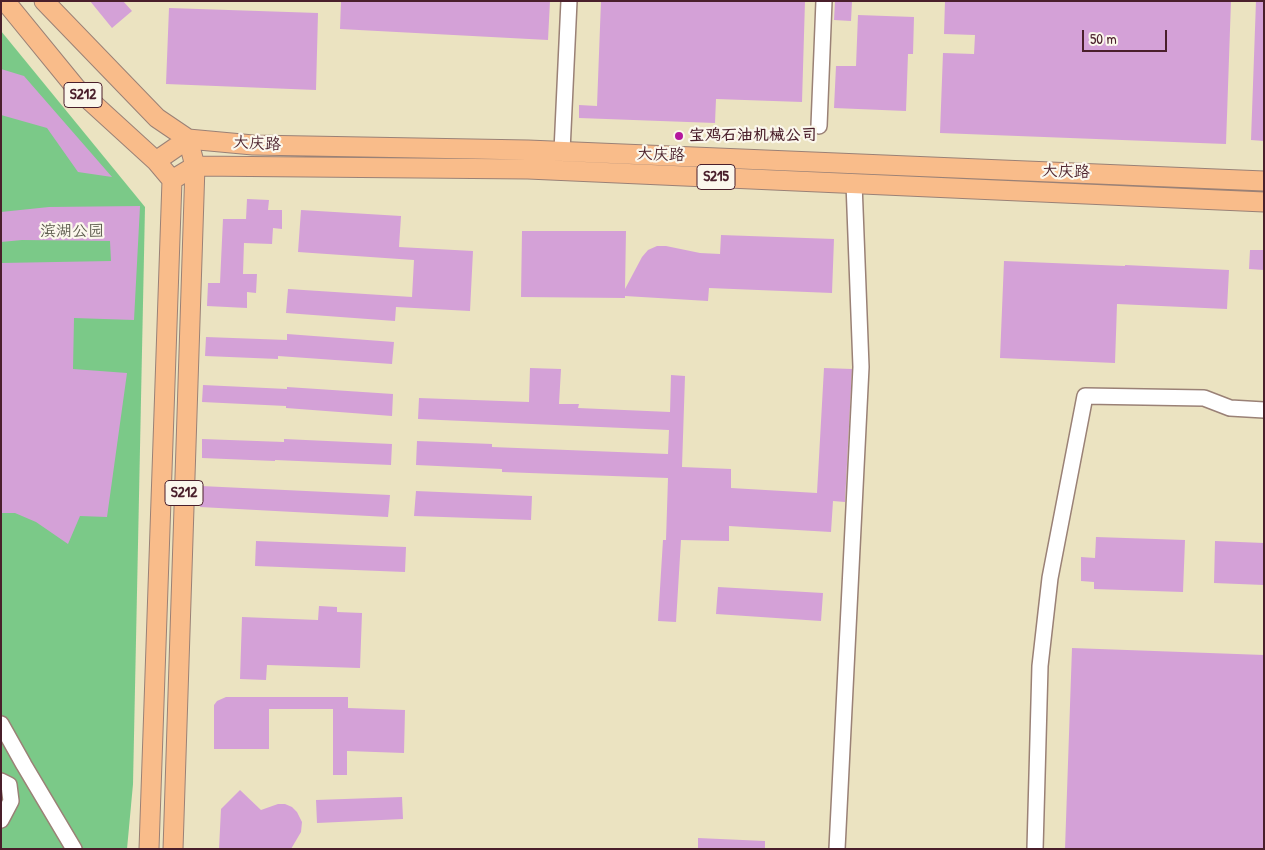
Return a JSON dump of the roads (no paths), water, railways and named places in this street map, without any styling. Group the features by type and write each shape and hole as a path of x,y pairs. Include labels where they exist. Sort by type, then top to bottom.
{"main road":[{"name":"S212","path":"4,1 76,88 156,161 172,180 149,849"},
{"name":"S212","path":"44,1 157,118 188,139 196,166 172,849"},
{"path":"156,161 188,139"},
{"name":"大庆路","path":"188,139 253,145 562,151 1264,181"},
{"path":"172,180 196,166"},
{"name":"大庆路","path":"196,166 528,169 1264,202"}],"street":[{"path":"562,151 569,1"},
{"path":"819,126 824,1"},
{"path":"837,849 860,367 854,183"},
{"path":"1035,849 1040,666 1050,578 1085,396 1204,398 1230,408 1264,410"},
{"path":"1,724 74,849"},
{"path":"1,781 9,785 11,800 1,820"}],"place":[{"name":"宝鸡石油机械公司","path":"679,136"}],"park label":[{"name":"滨湖公园","path":"72,232"}]}
